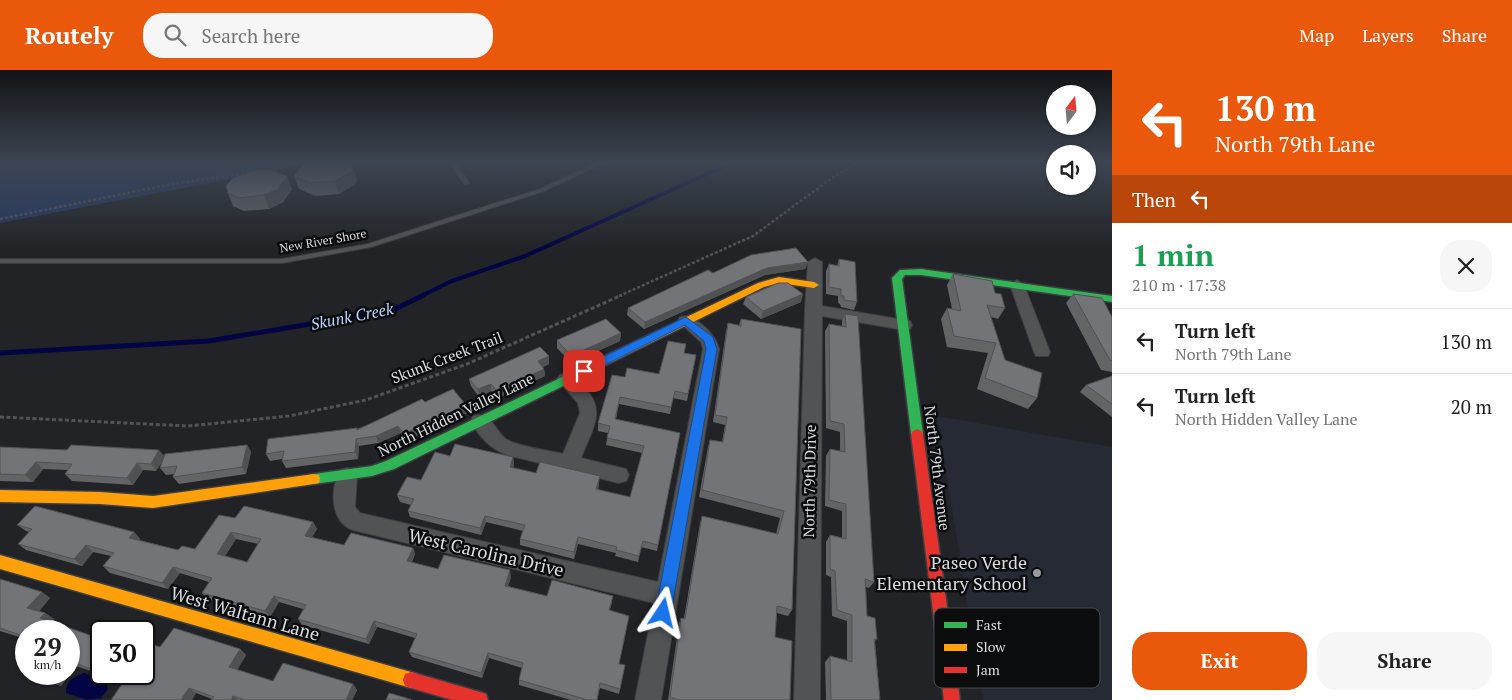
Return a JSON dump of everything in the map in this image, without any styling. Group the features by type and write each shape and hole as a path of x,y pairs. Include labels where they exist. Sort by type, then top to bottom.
{"street":[{"name":"North 79th Drive","path":"806,700 815,262"},
{"name":"North 79th Avenue","path":"940,608 897,278 902,272 921,272 1017,285"},
{"name":"North Hidden Valley Lane","path":"0,496 100,498 153,502 347,476 390,465 761,285 780,280 814,284"},
{"path":"1042,352 1017,285 1112,299"},
{"path":"814,309 904,325"},
{"path":"648,700 711,349 709,340 686,321"},
{"path":"566,379 587,401 589,413 569,464"},
{"path":"480,421 499,444 514,450 619,475"},
{"name":"West Carolina Drive","path":"347,476 344,509 353,521 666,595"},
{"name":"West Waltann Lane","path":"0,562 480,700"}],"lane":[{"name":"New River Shore","path":"0,261 282,261 369,246 541,190"}],"path":[{"path":"0,219 141,190"},
{"name":"Skunk Creek Trail","path":"0,417 188,426 289,416 366,400 467,364 753,236 781,218 816,190"}],"shaded area":[{"path":"0,190 171,190 0,223"},
{"name":"Paseo Verde Elementary School","path":"937,416 1112,447 1112,700 983,700 981,688 1100,688 1100,608 968,608"},
{"path":"84,673 90,675 90,685 107,685 108,689 101,698 87,700 66,693 67,685 80,685 80,675"}],"building":[{"path":"227,190 275,190 264,195 239,198 228,193"},
{"path":"796,248 808,262 767,268 645,322 628,308 708,270 713,273 751,255"},
{"path":"839,259 855,262 857,302 844,300 844,296 841,296 841,289 829,287 829,264 839,266"},
{"path":"953,274 992,281 995,293 1001,294 1005,308 987,305 1005,360 1042,373 1037,398 985,378 996,343 954,336 947,308 961,311"},
{"path":"778,283 788,283 803,294 763,311 746,297"},
{"path":"1073,294 1102,298 1112,317 1112,361 1110,360"},
{"path":"845,314 858,316 874,582 865,579 867,616 875,618 877,639 874,639 880,700 831,700 830,656 852,662 852,615 837,610 835,571 830,569 830,535 846,539 846,504 829,500 830,449 845,452 844,424 830,421 829,324 846,327"},
{"path":"606,319 621,333 571,356 557,340"},
{"path":"741,319 801,329 792,610 777,606 775,637 792,641 790,700 679,700 670,697 681,618 685,619 702,516 778,534 784,511 702,490 710,440 723,442 727,417 715,415 728,323 741,326"},
{"path":"668,341 686,344 684,353 696,355 688,394 675,391 671,407 620,397 615,419 680,433 658,545 643,541 639,556 616,550 617,547 578,537 574,552 520,539 525,525 485,516 480,528 408,511 414,499 397,495 407,477 421,480 435,452 450,456 455,444 513,457 510,467 536,473 540,462 600,476 596,489 630,497 644,446 607,438 610,426 598,423 612,375 625,377 627,368 659,374"},
{"path":"540,347 549,356 538,361 544,369 497,391 491,384 478,389 469,379"},
{"path":"1112,376 1112,404 1086,385"},
{"path":"453,389 466,405 404,434 398,426 376,436 356,439 355,452 282,461 284,451 266,454 268,439 357,428 357,430 422,399 425,402"},
{"path":"71,445 159,450 151,464 137,463 127,478 65,474 72,464 36,462 25,475 0,474 0,447 67,450"},
{"path":"247,445 242,467 173,477 177,466 160,468 165,454"},
{"path":"35,506 134,532 129,538 178,550 182,546 195,549 219,515 235,518 244,506 313,522 305,536 344,545 351,533 413,548 407,561 438,569 444,555 510,570 505,586 547,596 552,580 613,596 609,610 629,616 619,664 625,665 620,689 600,683 597,700 588,700 519,680 523,663 488,653 481,673 409,652 417,634 374,621 366,639 298,619 306,605 274,596 265,611 202,593 212,578 173,567 162,583 103,566 114,553 86,545 74,559 18,544 32,529 17,525","holes":["231,532 261,539 247,562 217,554"]},
{"path":"0,579 42,592 27,608 45,613 40,618 46,620 15,620 15,633 0,628"},
{"path":"174,628 240,649 229,667 273,681 283,663 353,684 346,700 246,700 233,696 231,700 211,700 214,697 189,688 181,700 111,700 121,685 155,685 155,645 160,647"},
{"path":"80,632 90,635 90,669 80,665"},
{"path":"389,693 413,700 386,700"}],"waterway":[{"name":"Skunk Creek","path":"421,296 452,281 525,256 671,190"},
{"name":"Skunk Creek","path":"0,353 209,341 393,310 424,295"}],"traffic: fast":[{"path":"917,434 897,278 903,272 921,272 1112,299"},
{"path":"314,479 372,471 390,465 598,364"}],"traffic: slow":[{"path":"598,364 761,285 779,280 814,285"},
{"path":"0,496 100,498 153,502 314,479"},
{"path":"0,562 411,680"}],"traffic: jam":[{"path":"917,434 940,608"},
{"path":"411,680 480,700"},
{"path":"950,688 952,700"}],"place":[{"name":"Paseo Verde Elementary School","path":"1037,573"}],"route":[{"path":"584,371 686,321 709,340 711,349 663,613"}]}
